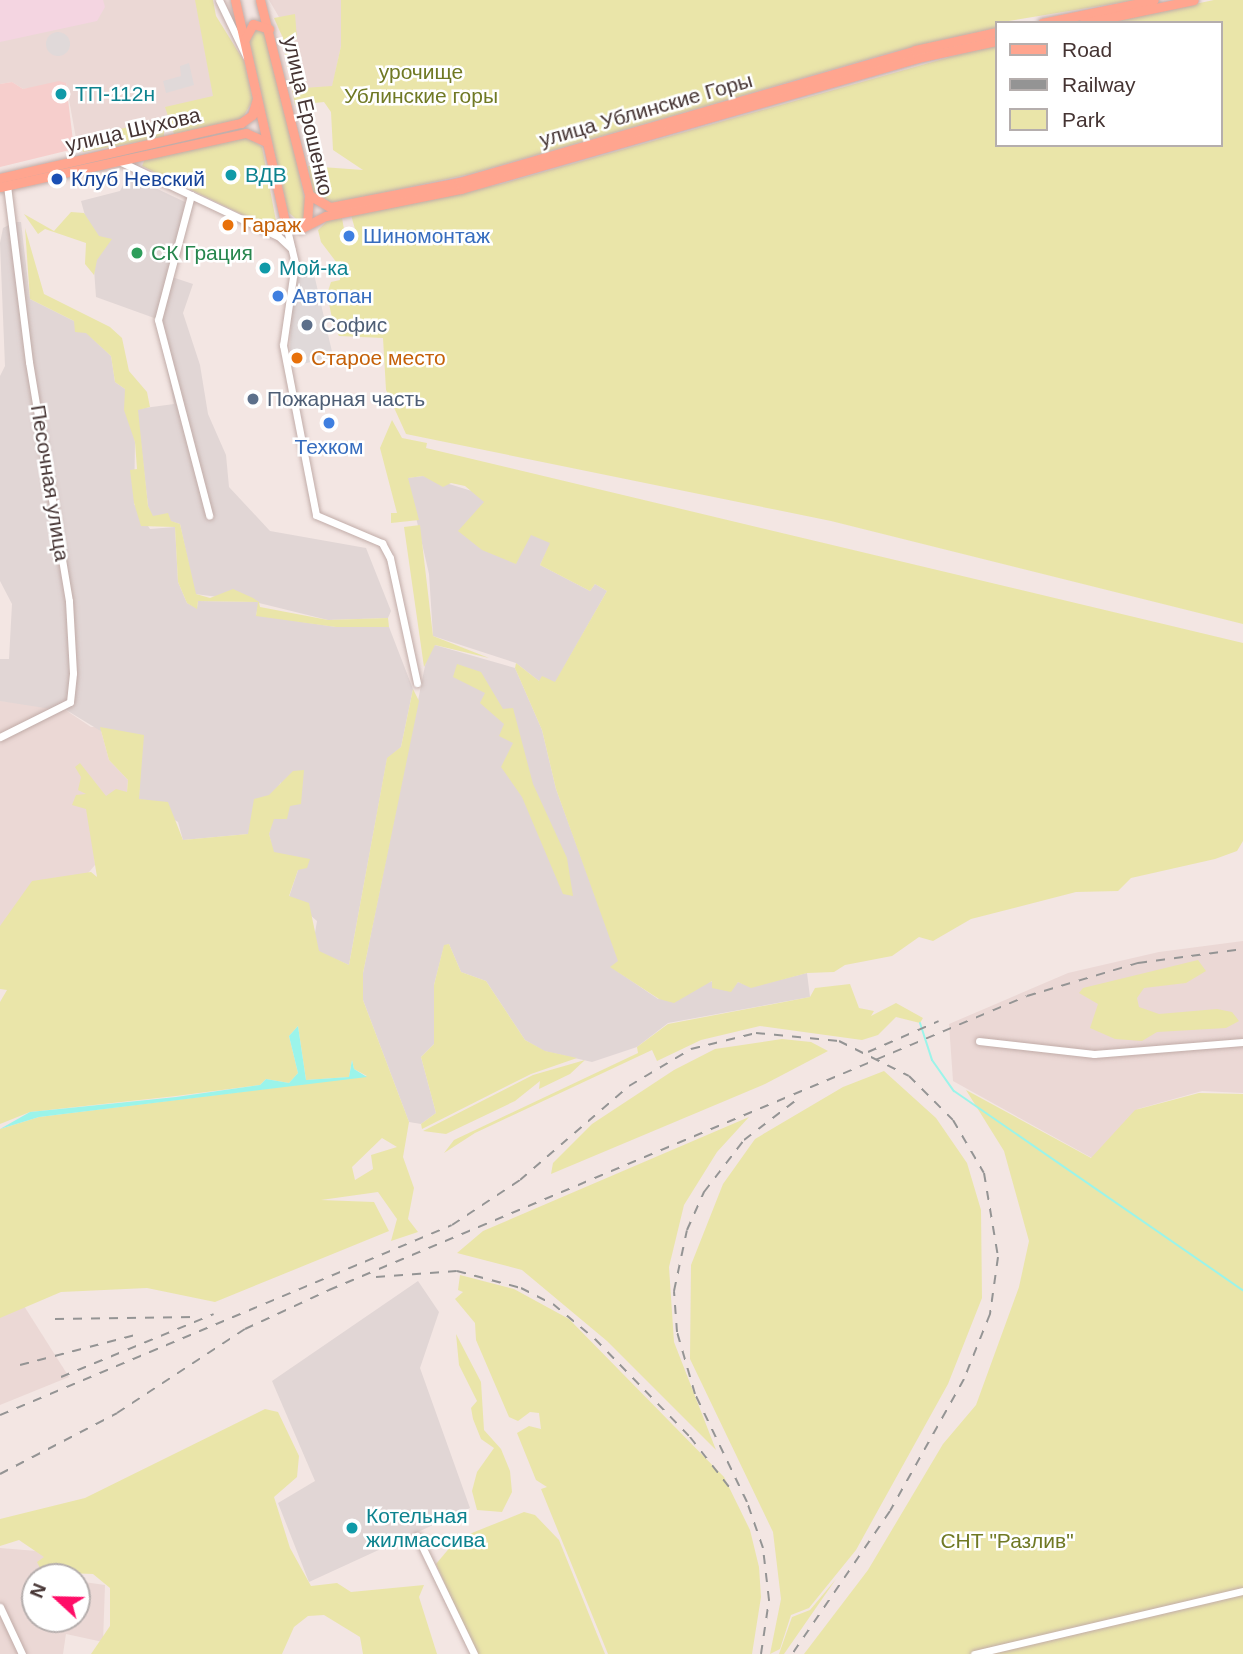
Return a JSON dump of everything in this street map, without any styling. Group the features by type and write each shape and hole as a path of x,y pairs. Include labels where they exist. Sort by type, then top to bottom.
{"main road":[{"path":"235,0 285,221 303,227"},
{"name":"улица Ерошенко","path":"260,0 270,30 309,195 312,216 303,227"},
{"path":"1052,21 1154,0"},
{"path":"1093,21 1194,0"},
{"name":"улица Ерошенко","path":"245,40 253,24 270,30"},
{"name":"улица Ублинские Горы","path":"309,195 330,207 458,182 915,50 995,32"},
{"name":"улица Ублинские Горы","path":"303,227 326,216 500,178 918,58 995,41"},
{"name":"улица Шухова","path":"3,182 236,125 252,115 258,97"},
{"name":"улица Шухова","path":"3,182 246,133 268,144"}],"street":[{"path":"219,0 225,23 250,63"},
{"path":"118,160 278,236 293,251"},
{"name":"Песочная улица","path":"0,737 70,702 73,673 69,601 29,362 3,182"},
{"path":"191,195 158,320 209,515"},
{"path":"285,221 293,251 282,345 316,514 382,543 390,558 416,684"},
{"path":"278,236 285,221"},
{"path":"278,236 303,227"},
{"path":"979,1041 1094,1054 1243,1042"},
{"path":"416,1536 474,1654"},
{"path":"974,1654 1243,1591"},
{"path":"0,1607 22,1654"}],"shaded area":[{"path":"0,0 211,0 225,110 77,144 66,83 23,89 12,82 0,84"},
{"path":"0,0 103,0 105,7 97,21 0,42"},
{"path":"269,0 341,0 341,46 332,88 303,92 293,41"},
{"path":"58,32 66,36 70,44 66,52 58,56 50,52 46,44 50,36"},
{"path":"189,63 194,85 166,93 163,81 181,76 180,66"},
{"path":"59,81 66,83 74,149 0,167 0,84 12,82 23,89"},
{"path":"128,175 185,202 172,277 193,284 183,313 200,365 208,414 226,455 229,487 270,531 366,548 391,611 388,618 328,620 259,603 256,615 336,627 389,627 413,689 401,747 387,759 349,965 319,952 313,945 317,921 289,897 298,870 273,852 269,834 281,782 249,834 183,840 178,822 139,800 140,755 58,705 51,709 0,701 0,659 9,659 12,604 0,581 0,376 5,366 0,243 3,228 15,222 21,222 30,299 74,321 111,356 115,382 125,389 135,442 134,504 150,529 175,527 178,582 187,603 197,608 198,601 257,602 195,594 180,524 152,516 148,506 137,409 174,404 157,319 96,297 92,241 81,201 120,191"},
{"name":"Софис","path":"314,274 333,356 303,364 300,355 290,358 291,310 298,276"},
{"path":"423,476 475,492 551,543 540,565 590,591 595,584 607,591 555,683 539,681 516,663 433,636 429,574 407,478"},
{"path":"435,645 515,668 542,730 556,789 619,961 611,967 658,999 713,981 721,987 732,989 738,982 751,987 807,973 810,997 668,1023 637,1047 592,1062 544,1051 525,1040 486,981 461,972 449,944 444,946 434,985 434,1044 421,1057 436,1113 421,1124 409,1122 363,1000 363,973 428,651"},
{"path":"0,701 58,705 91,727 100,727 109,760 128,780 127,792 91,814 95,865 0,976"},
{"path":"1243,941 1243,1093 1202,1091 1138,1109 1092,1158 953,1081 949,1024 1068,973 1159,952"},
{"path":"0,1268 69,1377 0,1405"},
{"path":"418,1281 439,1312 420,1368 470,1508 309,1582 278,1503 315,1481 272,1381"},
{"path":"0,1548 49,1552 48,1563 21,1563 21,1633 91,1633 91,1583 105,1585 103,1642 66,1634 63,1654 0,1654"}],"green space":[{"path":"195,0 213,0 216,16 244,61 253,100 242,119 174,134 165,107 213,96"},
{"name":"урочище Ублинские горы","path":"341,0 1136,0 995,21 995,28 893,52 470,174 331,204 313,194 308,166 363,170 333,150 331,112 324,102 295,105 285,54 297,49 304,88 332,86 341,46"},
{"path":"1214,0 1243,0 1243,624 831,521 406,434 386,390 383,338 339,336 333,323 327,294 331,282 340,280 340,267 321,242 318,230 329,219 342,218 346,240 357,236 351,215 501,184 995,44 995,147 1222,147 1222,21 1114,21"},
{"path":"295,14 297,39 286,45 274,18"},
{"path":"254,30 264,31 282,95 307,210 302,224 288,212 249,40"},
{"path":"164,120 164,137 83,152 80,137"},
{"path":"246,136 262,147 278,232 142,166 145,159"},
{"path":"71,212 84,213 99,236 112,239 97,260 94,275 85,264 86,243 45,229 38,234 24,214 54,231"},
{"path":"25,228 44,294 110,327 122,338 129,371 147,392 150,407 138,410 148,506 153,516 168,513 171,521 180,524 196,594 210,598 233,589 259,602 260,607 328,620 388,618 389,627 336,627 256,616 258,602 198,601 197,609 187,603 178,582 175,527 141,526 134,503 130,470 137,469 135,442 124,410 125,389 115,382 111,356 86,333 75,332 74,321 30,299"},
{"path":"392,420 402,438 427,443 426,448 1243,643 1243,841 1237,851 1215,859 1131,878 1118,891 1076,892 971,919 933,941 919,937 892,956 845,965 834,972 807,973 751,988 738,982 731,992 712,988 712,981 674,1003 659,999 610,967 618,961 556,789 542,730 515,668 516,663 539,681 542,676 555,682 607,591 595,584 590,591 540,565 550,543 531,535 516,564 482,550 458,531 484,502 465,486 451,483 443,487 423,476 408,478 419,520 391,523 391,513 397,513 380,448"},
{"path":"420,525 433,636 489,658 435,645 424,667 404,527"},
{"path":"457,664 481,672 503,709 513,708 533,784 567,858 573,896 563,894 522,797 501,767 513,743 499,736 504,724 480,703 485,693 453,677"},
{"path":"413,689 419,701 363,973 363,1000 409,1122 403,1157 414,1188 408,1219 418,1232 391,1241 397,1219 378,1192 321,1200 374,1202 389,1231 215,1302 147,1288 61,1292 0,1318 0,1129 39,1117 367,1076 354,1069 352,1060 349,1077 306,1080 298,1026 289,1036 298,1073 289,1083 266,1079 260,1085 30,1112 0,1124 0,1002 7,990 0,989 0,926 32,881 91,872 97,877 86,809 72,805 76,795 86,794 78,790 81,777 75,767 80,763 106,796 116,789 127,792 128,780 109,760 100,727 144,735 139,799 168,802 183,840 248,834 254,799 269,795 293,771 304,770 301,804 290,806 287,819 274,819 269,834 274,852 310,859 307,868 298,870 289,896 309,903 319,951 349,965 387,758 401,747","holes":["382,1138 397,1147 371,1155 373,1169 355,1180 352,1167"]},
{"path":"449,944 461,972 486,981 525,1040 545,1051 577,1058 531,1074 422,1129 421,1124 436,1113 421,1057 434,1044 434,985 444,945"},
{"path":"1198,960 1206,971 1186,983 1144,988 1137,998 1139,1007 1159,1014 1217,1009 1232,1012 1239,1021 1226,1028 1157,1032 1142,1041 1115,1039 1090,1028 1098,1004 1079,993 1083,988"},
{"path":"850,984 859,1008 874,1011 871,1016 896,1003 923,1018 920,1023 896,1017 878,1035 862,1040 760,1026 701,1040 657,1061 652,1050 475,1133 444,1153 454,1140 638,1053 637,1047 668,1024 810,997 815,988"},
{"path":"782,1039 811,1042 828,1051 765,1084 551,1174 553,1163 592,1124 674,1070 715,1049"},
{"path":"585,1060 570,1074 539,1089 540,1081 515,1101 446,1134 423,1131 533,1075"},
{"path":"884,1071 936,1118 967,1163 981,1210 982,1298 948,1384 856,1550 809,1608 791,1615 780,1649 770,1654 781,1599 773,1532 690,1359 691,1265 723,1184 755,1139 843,1087"},
{"name":"СНТ \"Разлив\"","path":"966,1090 1091,1158 1135,1110 1199,1093 1243,1094 1243,1654 804,1654 868,1570 943,1444 976,1405 1019,1287 1029,1241 1004,1151"},
{"path":"749,1117 717,1152 684,1205 669,1267 674,1342 716,1450 607,1341 522,1270 457,1253 483,1231"},
{"path":"460,1275 514,1289 569,1319 724,1477 750,1530 759,1567 761,1597 752,1654 608,1654 541,1489 547,1487 536,1480 517,1433 529,1426 541,1429 539,1413 530,1412 518,1421 509,1417 476,1340 475,1323 455,1299 463,1292 458,1290"},
{"path":"456,1334 481,1382 484,1430 501,1449 510,1471 512,1492 502,1512 477,1510 472,1491 477,1472 494,1448 481,1439 473,1419 471,1408 477,1401 459,1365"},
{"path":"265,1409 278,1412 299,1456 297,1477 274,1497 290,1548 311,1586 337,1583 351,1592 424,1585 419,1597 437,1654 363,1654 360,1637 324,1615 308,1616 294,1627 282,1654 91,1654 110,1626 110,1588 91,1574 91,1563 38,1563 44,1557 19,1540 0,1546 0,1519 85,1498"},
{"path":"524,1512 535,1515 559,1540 605,1654 476,1654 436,1564 457,1539"},
{"path":"836,1579 784,1654 779,1654 792,1617 810,1610"}],"water":[{"path":"298,1026 306,1080 349,1077 352,1060 354,1069 367,1077 39,1117 0,1129 30,1112 176,1097 260,1085 266,1079 289,1083 298,1073 289,1036"}],"waterway":[{"path":"920,1023 932,1060 954,1091 1243,1290"}],"railway":[{"path":"0,1474 117,1413 245,1329 329,1290 1027,996 1138,963 1243,949"},
{"path":"868,1052 939,1021"},
{"path":"0,1415 452,1225 520,1180 629,1086 691,1049 756,1033 839,1041 909,1076 953,1120 984,1173 998,1257 990,1314 964,1379 890,1511 792,1654"},
{"path":"761,1654 769,1600 763,1548 747,1502 695,1394 677,1332 674,1291 687,1230 704,1192 744,1140 795,1101"},
{"path":"376,1277 457,1271 521,1288 553,1304 595,1339 690,1437 733,1492"},
{"path":"61,1377 214,1314"},
{"path":"55,1319 195,1317"},
{"path":"20,1365 135,1335"}],"place":[{"name":"ТП-112н","path":"61,94"},
{"name":"ВДВ","path":"231,175"},
{"name":"Клуб Невский","path":"57,179"},
{"name":"Гараж","path":"228,225"},
{"name":"Шиномонтаж","path":"349,236"},
{"name":"СК Грация","path":"137,253"},
{"name":"Мой-ка","path":"265,268"},
{"name":"Автопан","path":"278,296"},
{"name":"Софис","path":"307,325"},
{"name":"Старое место","path":"297,358"},
{"name":"Пожарная часть","path":"253,399"},
{"name":"Техком","path":"329,423"},
{"name":"Котельная жилмассива","path":"352,1528"}]}
